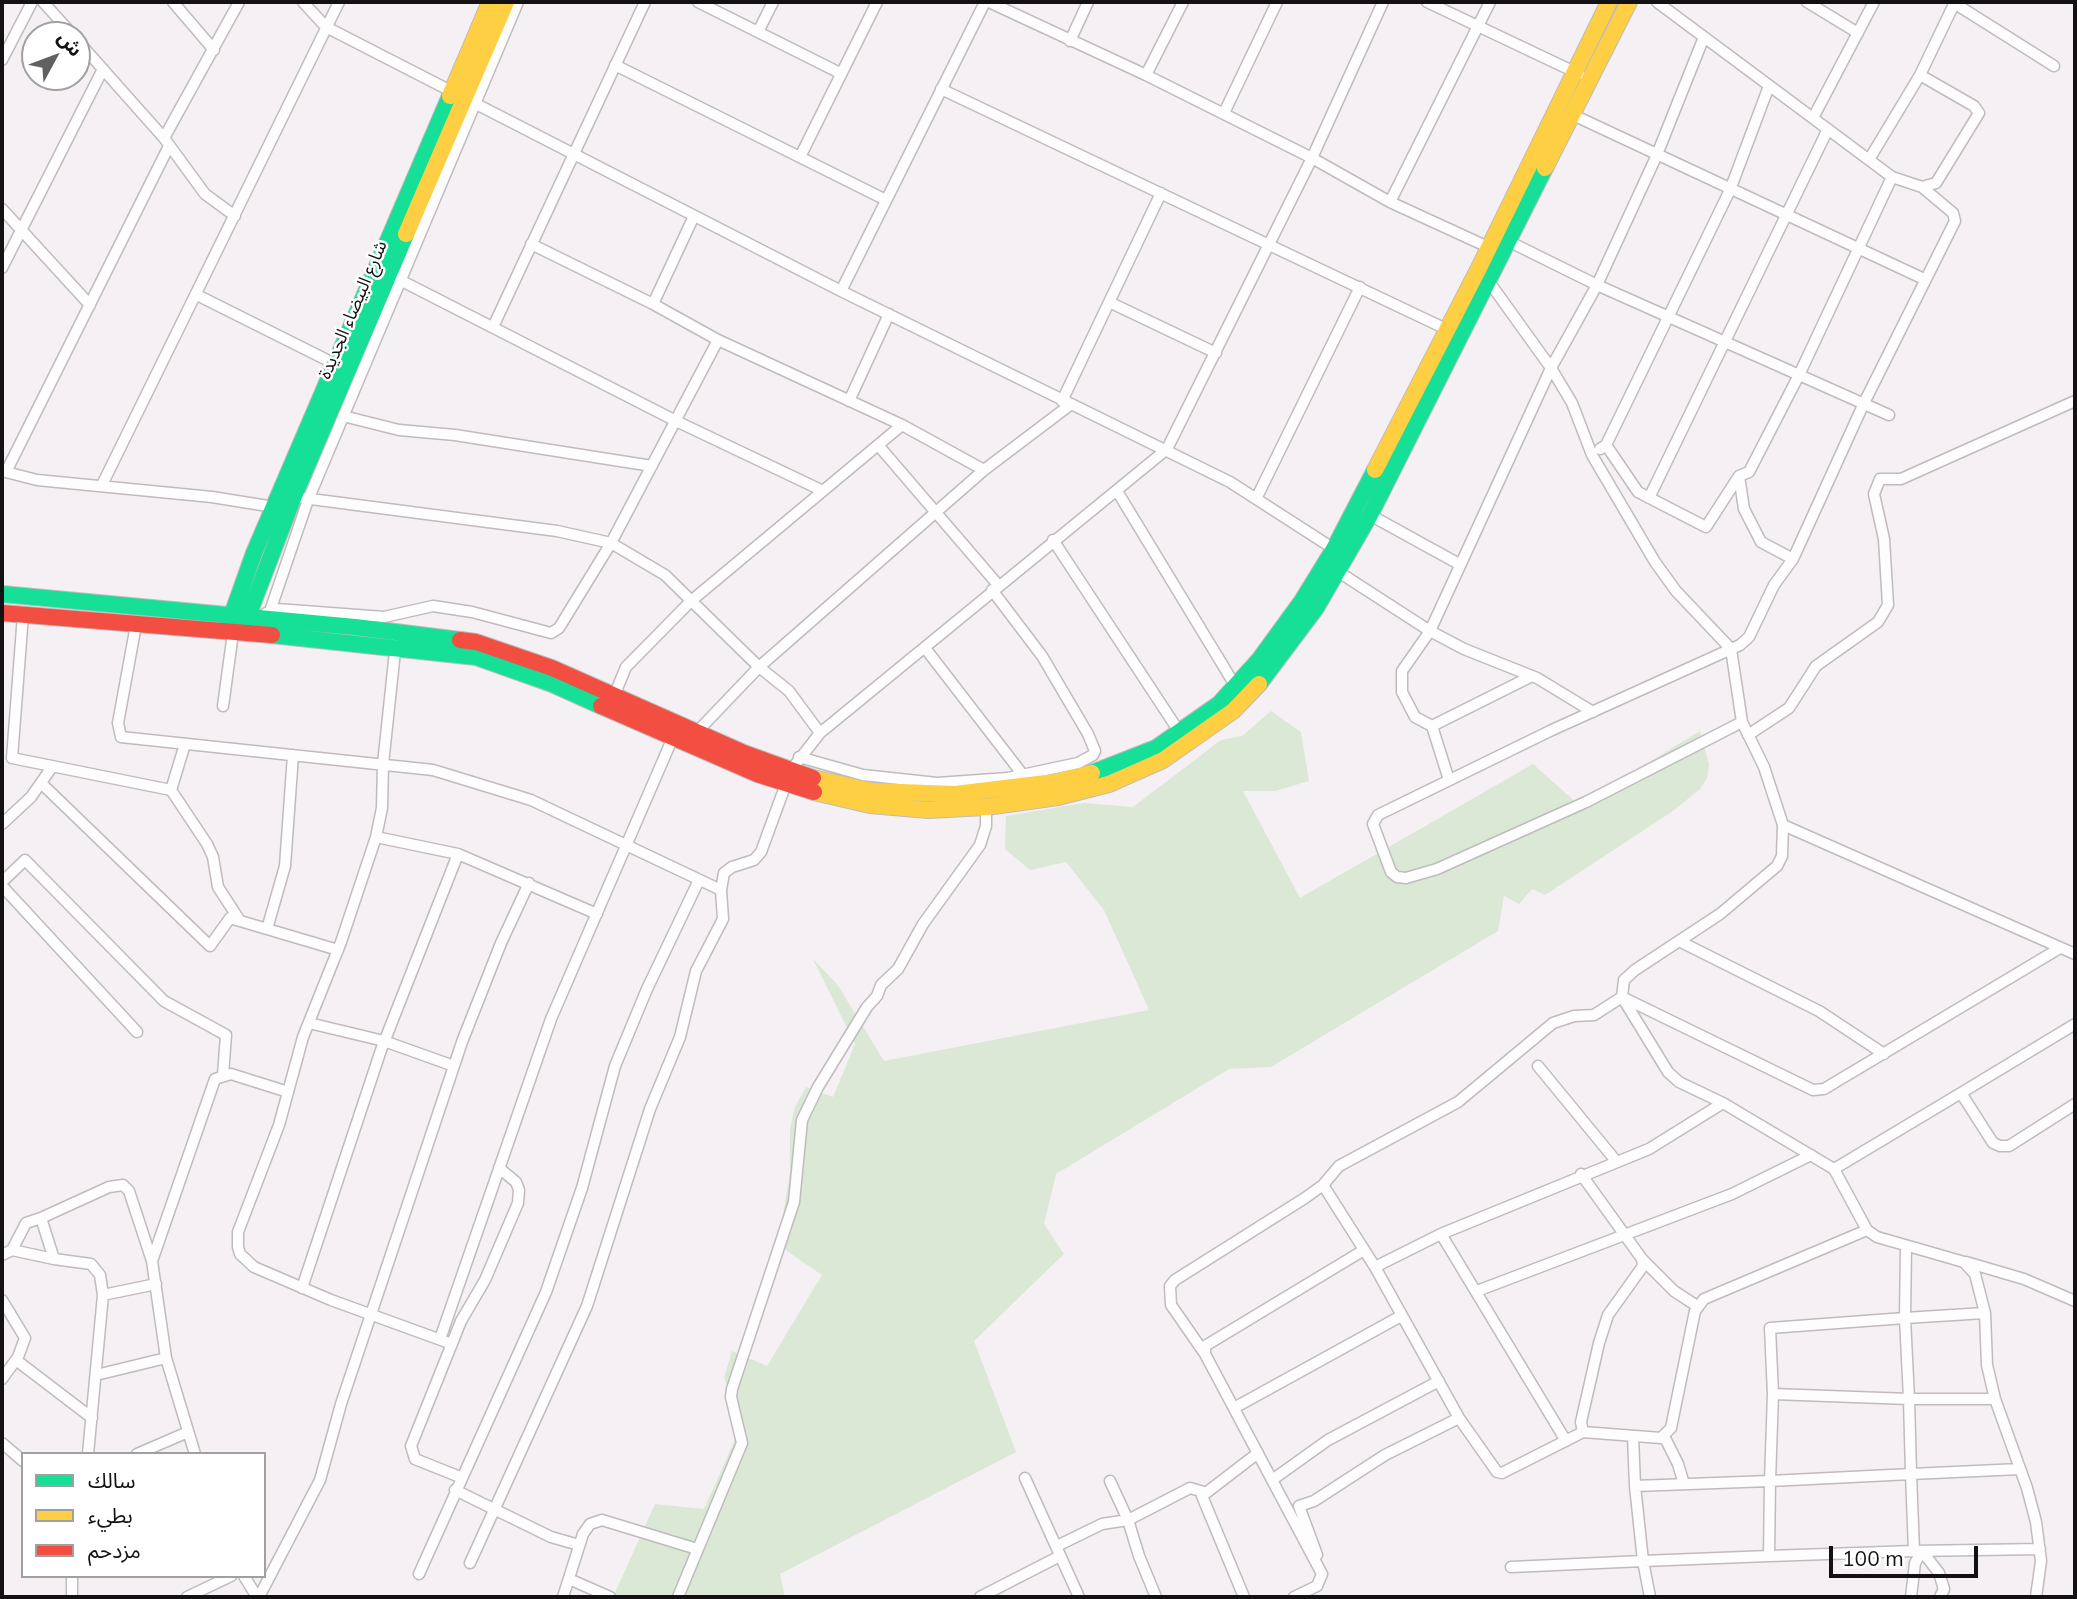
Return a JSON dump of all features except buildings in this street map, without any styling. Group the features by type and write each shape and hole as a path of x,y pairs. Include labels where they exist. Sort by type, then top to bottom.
{"main road":[{"name":"شارع البيضاء الجديدة","path":"463,97 490,2"},
{"name":"شارع البيضاء الجديدة","path":"245,625 294,496 506,2"},
{"path":"1496,240 1571,114 1581,75 1609,2"},
{"path":"1184,740 1236,687 1332,568 1370,515 1483,274 1496,240 1581,75 1629,2"},
{"path":"2,594 245,625 397,639 476,657 514,669 683,736 844,785 900,794 985,799 1028,787 1107,777 1131,760 1184,740 1233,711 1266,677 1294,640 1332,568 1334,549 1446,329 1483,274"},
{"name":"شارع البيضاء الجديدة","path":"245,625 274,507 294,496 335,364 388,275"},
{"path":"2,613 136,625 245,625"},
{"path":"397,639 438,635 515,653 614,696 683,736"}],"street":[{"path":"2,60 32,2"},
{"path":"43,2 60,21"},
{"path":"173,2 214,50"},
{"path":"239,2 167,142 90,305 4,472 37,480 102,485 274,507"},
{"path":"303,2 327,27 841,291 1066,403 1167,449 1257,497 1334,549"},
{"path":"102,485 339,2"},
{"path":"223,706 245,625 294,496 343,416 388,275 463,97 518,2"},
{"path":"493,327 645,2"},
{"path":"698,2 840,73"},
{"path":"758,32 773,2"},
{"path":"800,155 877,2"},
{"path":"841,291 987,2 1224,113 1390,202 1496,240 1889,415"},
{"path":"1070,41 1088,2"},
{"path":"1146,75 1183,2"},
{"path":"1224,113 1277,2"},
{"path":"470,1563 587,1306 650,1109 680,1037 695,971 723,919 721,890 724,873 732,867 754,860 761,852 792,770 820,733 1167,449 1312,158 1383,2"},
{"path":"1427,2 1581,75"},
{"path":"1390,202 1490,2"},
{"path":"1657,2 1892,177 1922,187 1955,217 1864,404 1793,559 1773,585 1749,637 1731,649 1449,780 1374,820 1391,872 1397,877 1406,878 1437,869 1573,808 1742,722"},
{"path":"1807,2 1858,33"},
{"path":"1813,118 1874,2"},
{"path":"1870,158 1920,75 1954,2 2054,66"},
{"path":"1449,780 1432,726 1415,718 1402,692 1402,671 1430,631 1551,368 1597,285 1656,157 1704,37"},
{"path":"91,55 167,142 205,194 235,216"},
{"path":"615,65 886,200"},
{"path":"2,268 103,68"},
{"path":"1920,75 1974,106 1979,113 1936,183 1922,187"},
{"path":"1592,455 1606,445 1730,190 1769,86"},
{"path":"941,89 1446,329"},
{"path":"1571,114 1656,157 1924,279"},
{"path":"1649,498 1828,129"},
{"path":"1606,445 1638,492 1706,527 1739,476 1749,472 1799,375 1892,177"},
{"path":"460,1477 415,1459 411,1446 499,1168 551,1019 627,846 683,736 984,470 1066,403 1109,302 1161,193"},
{"path":"2,209 90,305"},
{"path":"653,303 694,216"},
{"path":"531,244 653,303 719,340 902,425 984,470"},
{"path":"1483,274 1551,368 1572,403 1592,455 1664,575 1731,649 1742,722 1764,767 1783,825 1782,856 1777,866 1720,914 1624,980 1622,997 1668,1072 1679,1082 1723,1103 1833,1169 1867,1230 1877,1237 2024,1279 2075,1301"},
{"path":"388,275 676,421 821,490"},
{"path":"1257,497 1360,287"},
{"path":"197,295 335,364"},
{"path":"1109,302 1216,353"},
{"path":"849,401 889,314"},
{"path":"245,625 384,617 433,606 472,612 551,633 559,628 611,543 719,340"},
{"path":"1748,735 1789,708 1816,666 1878,622 1888,605 1884,539 1874,494 1880,479 1901,479 2075,401"},
{"path":"343,416 399,430 455,435 652,466"},
{"path":"614,696 626,667 691,601 902,425"},
{"path":"792,770 912,782 1028,787 1079,763 1095,751 1088,734 1042,656 995,588 937,513 878,444"},
{"path":"1739,476 1744,509 1761,541 1793,559"},
{"path":"1117,491 1236,687"},
{"path":"294,496 557,531 611,543 665,575 759,667 789,691 820,733"},
{"path":"1370,515 1459,564"},
{"path":"1053,540 1184,740"},
{"path":"1332,568 1430,631 1464,649 1532,676 1592,712"},
{"path":"23,615 7,757 171,790 207,844 213,857 218,887 240,921"},
{"path":"136,625 117,730 121,737 375,766 383,764 433,770 478,782 574,818 721,890"},
{"path":"397,639 383,764 382,808 376,838 338,950 309,1023 279,1125 238,1232 238,1247 240,1254 254,1267 371,1315 446,1341"},
{"path":"925,648 1028,787"},
{"path":"1432,726 1532,676"},
{"path":"171,790 184,744"},
{"path":"267,929 285,866 293,755"},
{"path":"2,824 32,797 52,767"},
{"path":"41,783 210,946 230,918 338,950"},
{"path":"678,1597 742,1443 732,1390 794,1202 802,1120 818,1087 867,1007 877,996 881,985 898,969 923,924 980,845 986,826 985,799"},
{"path":"1783,825 2075,954"},
{"path":"376,838 457,854 597,914"},
{"path":"302,1288 384,1041 457,854"},
{"path":"137,1032 2,884 26,860 164,1001 226,1035 223,1075 210,1089 152,1261"},
{"path":"419,1574 460,1477 546,1292 582,1188 615,1066 647,989 699,880"},
{"path":"245,1578 258,1597 320,1480 341,1404 454,1066 501,943 529,883"},
{"path":"1679,941 1819,1011 1884,1054"},
{"path":"1622,997 1813,1090 1824,1089 2060,948"},
{"path":"1320,1571 1205,1354 1171,1304 1170,1286 1323,1185 1339,1166 1458,1102 1553,1023 1574,1016 1594,1015 1622,997"},
{"path":"309,1023 384,1041 454,1066"},
{"path":"1833,1169 2075,1024"},
{"path":"1538,1066 1616,1161"},
{"path":"223,1075 288,1092"},
{"path":"1961,1093 1993,1143 2000,1146 2009,1146 2075,1104"},
{"path":"1375,1267 1441,1234 1581,1174 1649,1149 1723,1103"},
{"path":"1477,1291 1621,1233 1732,1194 1811,1155"},
{"path":"446,1341 485,1280 517,1202 519,1191 516,1182 499,1168"},
{"path":"1581,1174 1642,1259 1674,1291 1697,1306"},
{"path":"88,1452 103,1295 98,1269 91,1264 7,1253 26,1223 109,1187 122,1185 129,1191 152,1261 166,1358 194,1452"},
{"path":"1323,1185 1375,1267 1459,1418 1497,1472 1503,1474 1583,1432 1664,1436 1671,1428 1697,1306 1704,1298 1867,1230"},
{"path":"41,1218 54,1259"},
{"path":"1441,1234 1566,1441"},
{"path":"1906,1246 1905,1318 1911,1474 1918,1551 1911,1597"},
{"path":"1205,1354 1205,1346 1216,1338 1364,1250"},
{"path":"1583,1432 1581,1422 1598,1343 1608,1315 1643,1266 1642,1259"},
{"path":"1964,1262 1978,1281 1985,1313 1987,1365 1995,1399 2036,1522 2040,1549 2036,1597"},
{"path":"103,1295 156,1284"},
{"path":"2,1300 25,1338 16,1360 2,1380"},
{"path":"1769,1556 1773,1394 1770,1328 1985,1313"},
{"path":"1234,1408 1401,1316"},
{"path":"96,1376 166,1358"},
{"path":"16,1360 92,1418"},
{"path":"1272,1480 1328,1440 1439,1381"},
{"path":"1773,1394 1995,1399"},
{"path":"1296,1597 1317,1586 1322,1579 1299,1506 1314,1501 1385,1455 1459,1418"},
{"path":"142,1452 188,1432"},
{"path":"1633,1436 1635,1486 1643,1561 1650,1597"},
{"path":"1664,1436 1678,1464 1684,1484"},
{"path":"2,1443 21,1459"},
{"path":"1244,1597 1203,1502 1205,1492 1258,1453"},
{"path":"1635,1486 2020,1469"},
{"path":"1025,1478 1079,1597"},
{"path":"1110,1481 1128,1520 1156,1597"},
{"path":"980,1597 1102,1524 1128,1520 1190,1488 1205,1492"},
{"path":"455,1490 551,1537 579,1545"},
{"path":"563,1597 579,1545 590,1524 602,1520 698,1549"},
{"path":"1511,1567 1769,1556 2040,1549"},
{"path":"1918,1551 1939,1573 1943,1595"},
{"path":"72,1578 72,1597"},
{"path":"187,1597 226,1578"},
{"path":"569,1579 610,1597"}],"green space":[{"path":"1271,711 1301,732 1309,781 1275,791 1243,791 1300,898 1533,764 1579,805 1700,731 1709,765 1707,778 1700,789 1673,811 1545,895 1532,889 1519,904 1504,896 1498,931 1271,1067 1229,1069 1056,1174 1044,1224 1064,1254 974,1341 1016,1452 780,1574 785,1597 613,1597 655,1504 704,1509 742,1424 724,1378 732,1351 767,1366 822,1275 778,1245 790,1173 790,1130 794,1109 806,1087 833,1097 855,1044 813,959 837,984 884,1061 1149,1010 1104,910 1066,862 1030,870 1005,849 1006,816 1084,803 1133,807 1221,740 1242,736"}],"traffic: fast":[{"path":"228,626 254,553 450,96"},
{"path":"1259,684 1316,608 1370,515 1545,168"},
{"path":"243,629 294,496 406,234"},
{"path":"1092,773 1156,748 1219,704 1259,660 1302,601 1334,549 1375,470"},
{"path":"2,594 355,627 460,640"},
{"path":"272,635 476,657 552,684 601,706"}],"traffic: slow":[{"path":"450,96 490,2"},
{"path":"406,234 506,2"},
{"path":"1375,470 1479,268 1609,2"},
{"path":"1545,168 1629,2"},
{"path":"814,792 870,805 928,810 986,807 1058,797 1109,784 1163,760 1233,711 1259,684"},
{"path":"813,778 872,791 955,794 1055,782 1092,773"}],"traffic: jam":[{"path":"2,613 272,635"},
{"path":"460,640 476,642 552,668 744,753 813,778"},
{"path":"601,706 757,774 814,792"}]}
